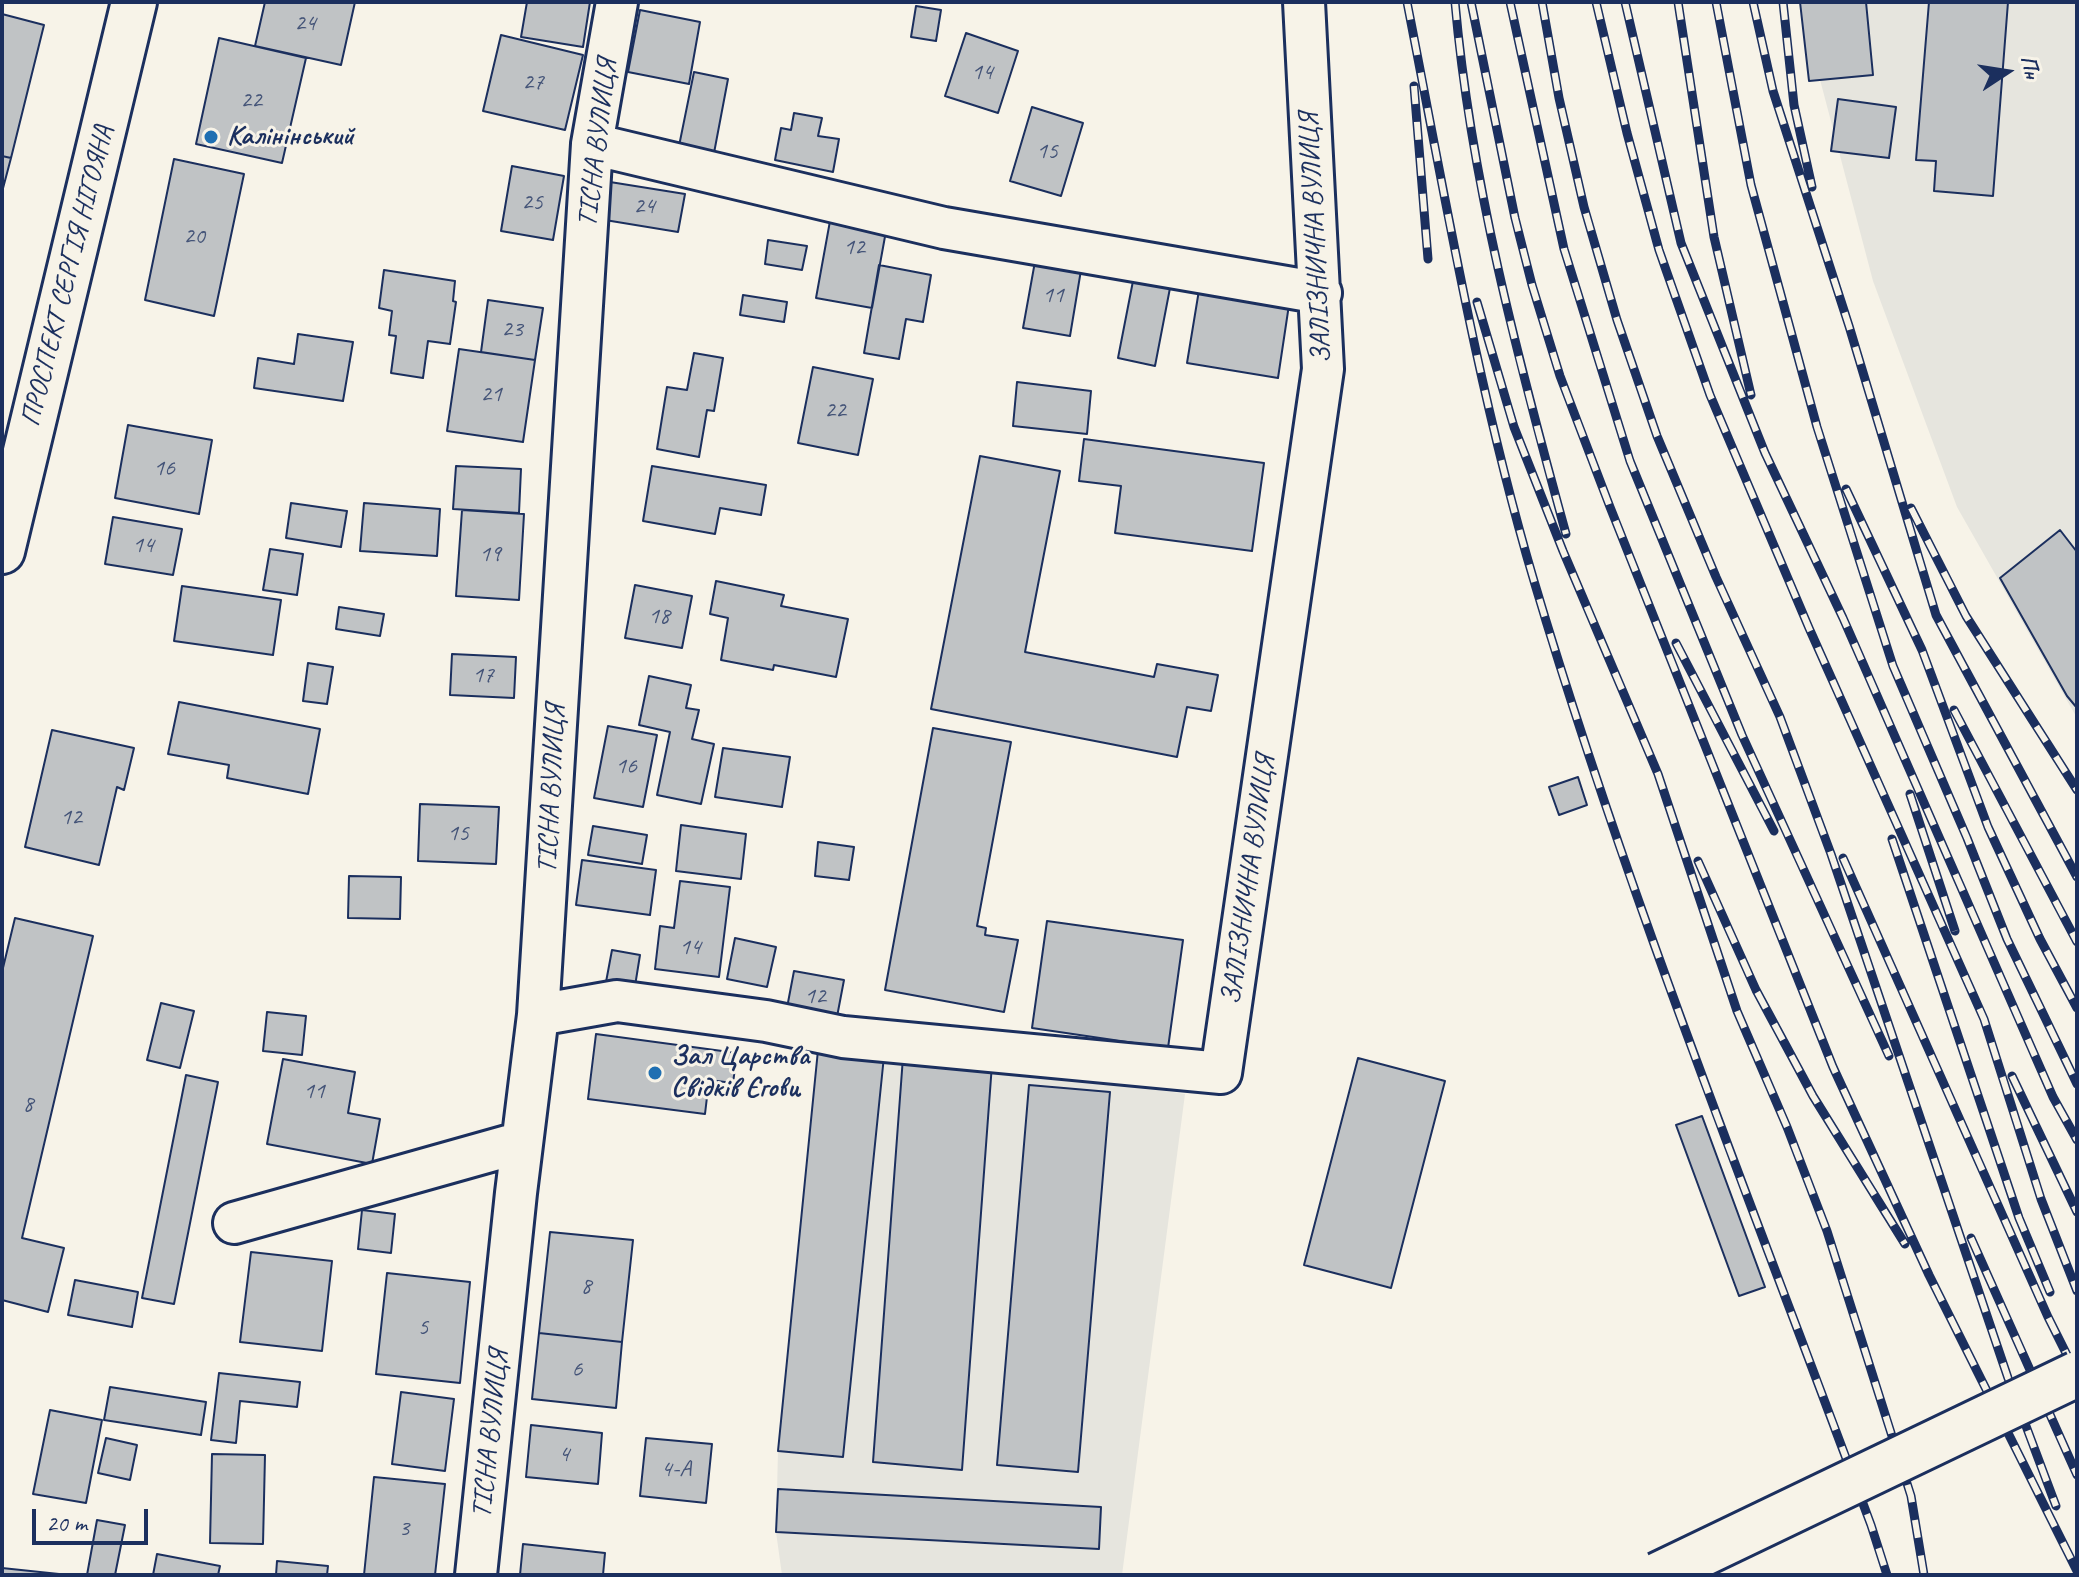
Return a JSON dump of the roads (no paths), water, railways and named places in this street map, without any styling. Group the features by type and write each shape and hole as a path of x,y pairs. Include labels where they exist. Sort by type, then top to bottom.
{"main road":[{"name":"ПРОСПЕКТ СЕРГІЯ НІГОЯНА","path":"2,551 134,2"},
{"path":"1658,1575 2077,1374"}],"street":[{"name":"ТІСНА ВУЛИЦЯ","path":"476,1575 538,1015 592,144 617,2"},
{"name":"ЗАЛІЗНИЧНА ВУЛИЦЯ","path":"538,1015 617,1001 766,1021 843,1037 1221,1073 1323,369 1304,2"},
{"path":"592,144 944,228 1321,293"},
{"path":"234,1223 522,1142"}],"railway":[{"path":"1407,2 1479,366 1534,581 1610,819 1652,938 1887,1575"},
{"path":"1455,2 1462,70 1484,204 1514,336 1566,534"},
{"path":"1471,2 1515,218 1532,285 1560,376 1610,507 1833,1067 1929,1275 2077,1571"},
{"path":"1510,2 1564,249 1630,461 1742,735 1889,1056"},
{"path":"1542,2 1559,98 1584,207 1617,320 1657,436 1716,577 1780,717 1831,854 2008,1378 2056,1506"},
{"path":"1596,2 1659,250 1710,395 1809,628 1984,1019 2041,1199 2077,1291"},
{"path":"1625,2 1681,243 1765,453 1843,618 2053,1097 2077,1140"},
{"path":"1678,2 1714,237 1751,395"},
{"path":"1716,2 1751,185 1817,427 1893,666 2007,939 2077,1084"},
{"path":"1753,2 1773,91 1849,326 1936,615 2077,877"},
{"path":"1783,2 1794,105 1812,187"},
{"path":"1414,86 1428,259"},
{"path":"1477,302 1514,427 1658,774 1737,1011 1827,1231 1911,1496 1924,1575"},
{"path":"1846,489 1922,650 1988,827 2040,939 2077,1008"},
{"path":"1911,508 1966,616 2077,790"},
{"path":"1676,643 1774,831"},
{"path":"1954,710 2077,942"},
{"path":"1910,794 1955,931"},
{"path":"1892,839 2019,1218 2050,1292"},
{"path":"1843,858 2048,1317 2077,1375"},
{"path":"1698,861 1756,990 1813,1096 1905,1244"},
{"path":"2012,1076 2077,1212"},
{"path":"1971,1238 2077,1475"}],"place":[{"name":"Калінінський","path":"211,137"},
{"name":"Зал Царства Свідків Єгови","path":"655,1073"}]}
